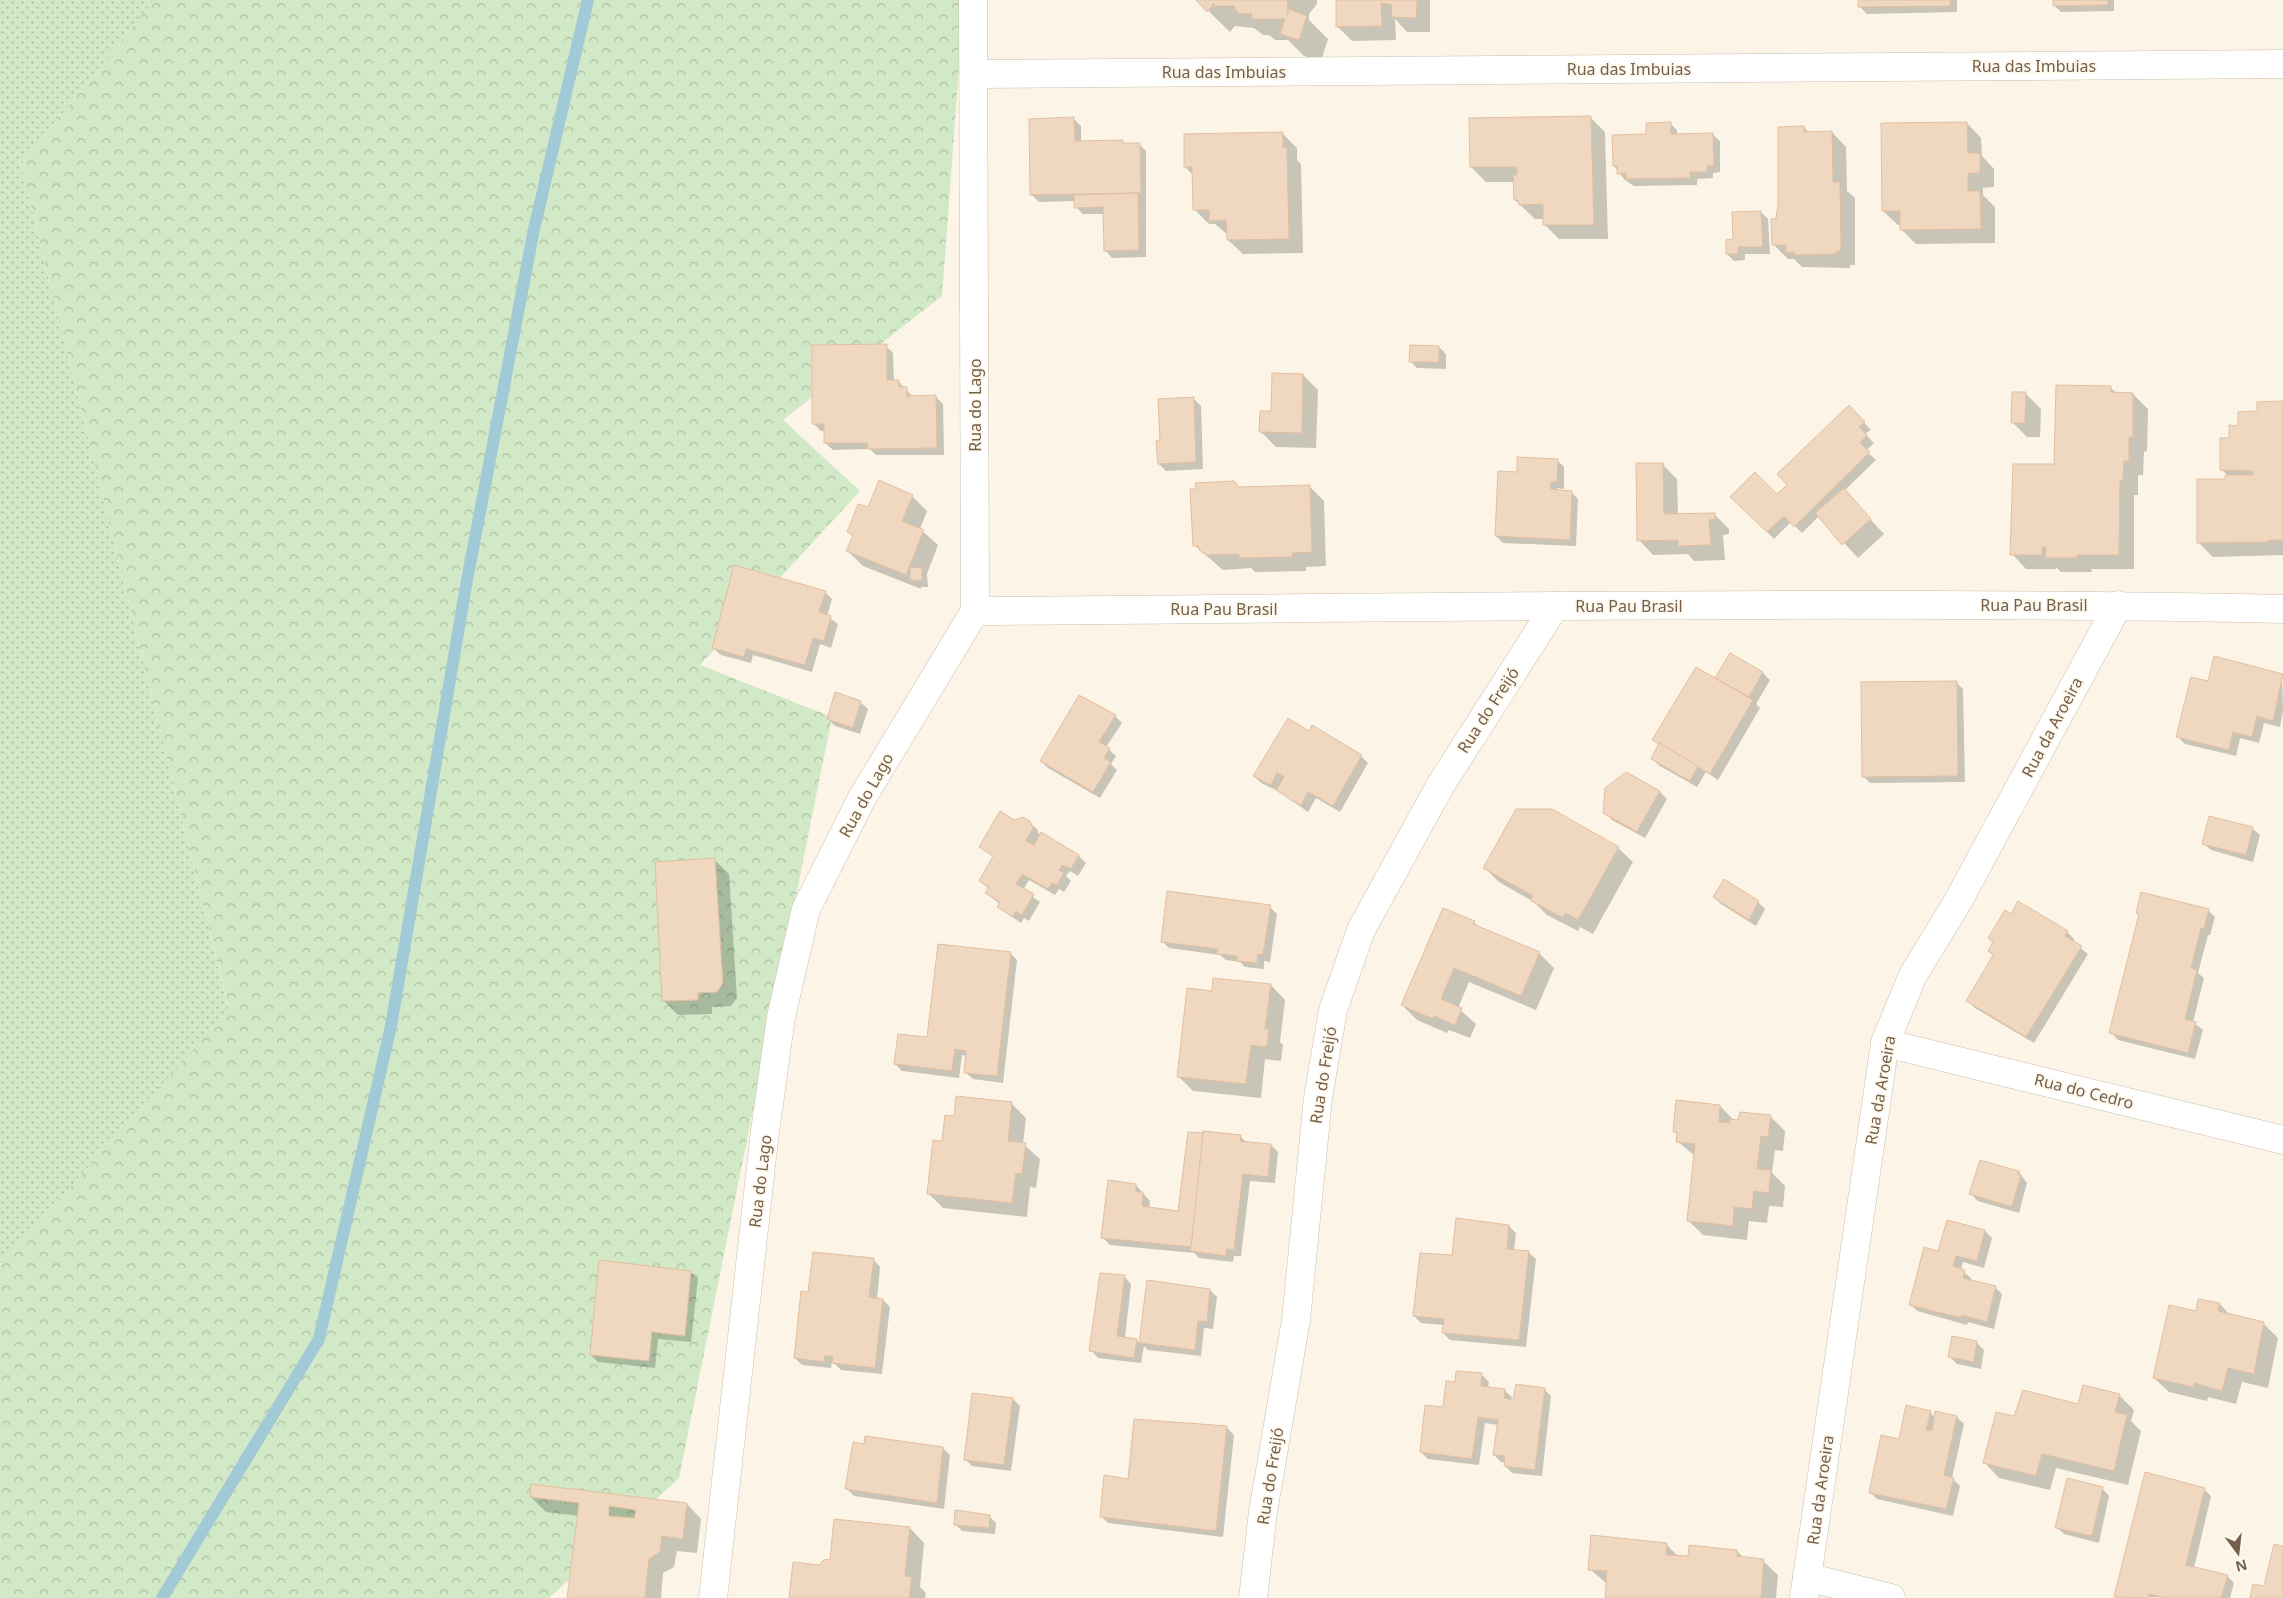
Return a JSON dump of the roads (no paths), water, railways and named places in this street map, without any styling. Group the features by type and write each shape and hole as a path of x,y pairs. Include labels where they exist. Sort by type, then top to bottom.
{"street":[{"name":"Rua do Lago","path":"713,1598 767,1120 781,1017 806,909 862,798 975,611 973,0"},
{"name":"Rua das Imbuias","path":"974,74 2283,64"},
{"name":"Rua Pau Brasil","path":"975,611 1555,606 2118,605 2283,609"},
{"name":"Rua da Aroeira","path":"1806,1587 1885,1043 1913,975 1958,903 2118,605"},
{"name":"Rua do Freijó","path":"1252,1598 1263,1512 1296,1320 1318,1098 1333,1010 1361,930 1440,786 1555,606"},
{"name":"Rua do Cedro","path":"1885,1043 2283,1140"},
{"path":"1806,1587 1891,1598"}],"waterway":[{"path":"162,1598 319,1339 391,1026 467,580 534,229 588,0"}]}
